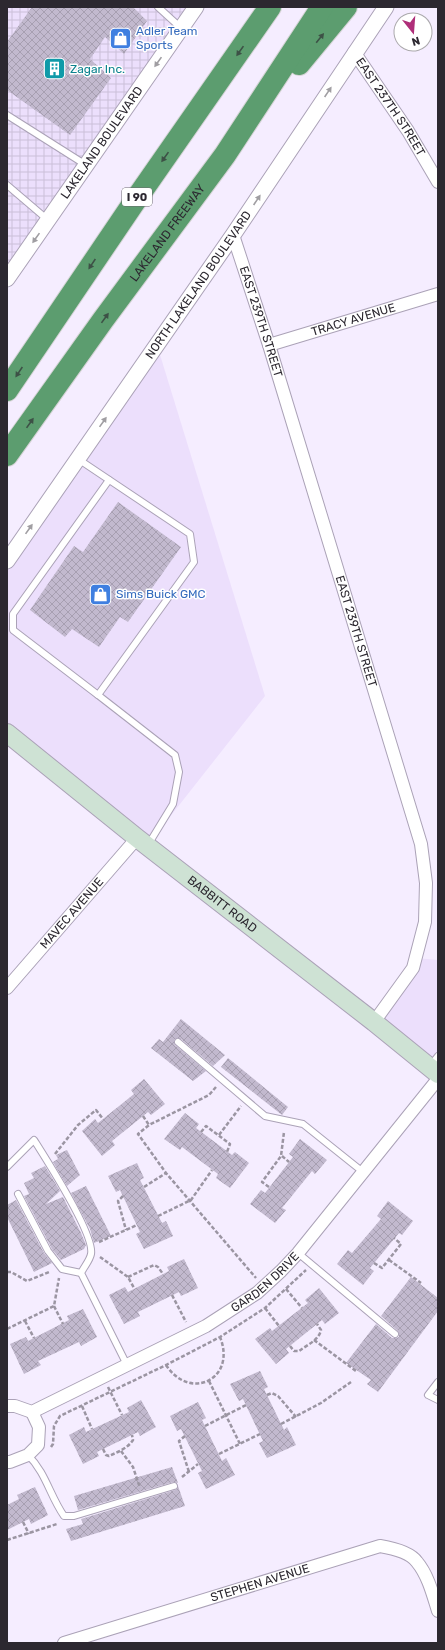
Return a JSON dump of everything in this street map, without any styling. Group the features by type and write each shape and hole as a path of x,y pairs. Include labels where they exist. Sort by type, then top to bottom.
{"highway":[{"path":"253,32 266,7"},
{"name":"I 90","path":"7,390 139,194 270,7"},
{"name":"LAKELAND FREEWAY","path":"7,455 225,155 322,7"},
{"path":"225,155 346,7"}],"main road":[{"name":"BABBITT ROAD","path":"7,732 142,842 436,1069"}],"street":[{"name":"LAKELAND BOULEVARD","path":"7,279 196,7"},
{"name":"NORTH LAKELAND BOULEVARD","path":"7,561 233,235 354,52 386,7"},
{"name":"EAST 237TH STREET","path":"354,52 408,131 438,182"},
{"name":"EAST 239TH STREET","path":"233,235 269,345 421,844 426,883 425,922 414,968 374,1022"},
{"name":"TRACY AVENUE","path":"269,345 438,294"},
{"name":"MAVEC AVENUE","path":"7,988 142,842"},
{"name":"GARDEN DRIVE","path":"32,1412 206,1326 257,1292 281,1271 298,1253 363,1172 436,1069"},
{"path":"7,1406 15,1406 32,1412 39,1427 38,1445 28,1455 7,1462"},
{"name":"STEPHEN AVENUE","path":"64,1643 380,1546 398,1550 417,1561 438,1611"}],"lane":[{"path":"158,7 182,28"},
{"path":"7,115 86,165"},
{"path":"7,185 48,220"},
{"path":"78,459 190,534 194,562 98,695"},
{"path":"109,480 13,614 13,630 175,755 179,772 173,804 142,842"},
{"path":"178,1042 265,1116 302,1124 363,1172"},
{"path":"7,1167 34,1140 57,1174 87,1234 91,1253 81,1273"},
{"path":"18,1194 48,1251 62,1269 81,1273"},
{"path":"298,1253 395,1334"},
{"path":"81,1273 127,1365"},
{"path":"438,1382 428,1395 438,1400"},
{"path":"28,1455 38,1465 58,1508 64,1516 74,1516 174,1486"}],"path":[{"path":"218,1085 209,1095 149,1124 138,1134 166,1173 191,1200 256,1278"},
{"path":"219,1135 242,1104"},
{"path":"55,1154 78,1125 96,1110 103,1119"},
{"path":"143,1116 149,1124"},
{"path":"201,1132 206,1126 219,1135 230,1144 227,1152"},
{"path":"269,1187 262,1182 282,1156 284,1132"},
{"path":"282,1156 289,1162"},
{"path":"158,1216 191,1200 212,1170"},
{"path":"144,1187 166,1173"},
{"path":"123,1196 118,1201 126,1230"},
{"path":"99,1242 137,1225"},
{"path":"374,1263 382,1268 389,1260 401,1244 394,1238"},
{"path":"99,1256 128,1277 134,1288"},
{"path":"389,1260 421,1283"},
{"path":"128,1277 154,1265 158,1267 163,1274"},
{"path":"48,1452 53,1444 54,1426 60,1416 220,1337 265,1308 307,1269"},
{"path":"7,1272 11,1272 28,1281 49,1272"},
{"path":"59,1276 54,1306 62,1324"},
{"path":"286,1289 302,1308"},
{"path":"172,1295 187,1324"},
{"path":"7,1329 54,1306"},
{"path":"265,1308 279,1326"},
{"path":"25,1320 34,1338"},
{"path":"290,1346 294,1351 300,1351 320,1336 321,1330 317,1324"},
{"path":"166,1365 178,1378 187,1382 198,1384 209,1381 221,1370 224,1359 224,1347 220,1337"},
{"path":"314,1340 356,1371"},
{"path":"209,1381 240,1444"},
{"path":"280,1424 321,1403 351,1382"},
{"path":"107,1384 122,1415"},
{"path":"267,1395 272,1393 278,1396 296,1417"},
{"path":"78,1400 92,1429"},
{"path":"205,1426 246,1406"},
{"path":"219,1454 260,1434"},
{"path":"103,1449 106,1455 109,1456 121,1451 133,1440 132,1435"},
{"path":"185,1436 179,1441 189,1472"},
{"path":"121,1451 132,1467 140,1488"},
{"path":"182,1477 198,1464"},
{"path":"23,1522 29,1534"},
{"path":"7,1540 57,1524"}],"shaded area":[{"path":"7,7 196,7 7,279"},
{"path":"157,345 265,696 147,846 7,733 7,561"},
{"path":"416,958 438,960 438,1074 374,1022"}],"building":[{"name":"Zagar Inc.","path":"32,7 133,7 147,21 124,54 105,37 90,59 111,78 70,135 7,90 7,42"},
{"path":"118,502 181,547 128,622 120,617 99,647 72,629 65,637 30,610 74,546 83,552"},
{"path":"181,1019 225,1055 213,1066 181,1039 175,1039 175,1045 206,1071 193,1081 151,1048 159,1039 163,1042"},
{"path":"228,1058 288,1107 282,1115 221,1067"},
{"path":"144,1079 165,1104 151,1115 148,1112 112,1141 115,1145 102,1156 82,1131 95,1119 98,1123 134,1094 131,1090"},
{"path":"185,1113 199,1124 196,1128 232,1155 235,1152 249,1163 230,1188 216,1178 218,1174 182,1147 180,1150 164,1139"},
{"path":"300,1139 327,1160 315,1174 312,1171 282,1208 286,1210 275,1223 250,1204 261,1190 265,1193 293,1157 289,1154"},
{"path":"67,1150 80,1175 67,1186 53,1162 58,1159 56,1155"},
{"path":"137,1163 144,1178 140,1180 162,1223 166,1221 173,1236 144,1249 136,1234 140,1232 120,1190 116,1192 108,1176"},
{"path":"45,1166 60,1191 46,1204 63,1197 86,1245 84,1249 61,1260 52,1249 24,1196 29,1194 24,1183 34,1178 31,1173"},
{"path":"86,1186 111,1236 94,1243 90,1229 71,1193"},
{"path":"16,1200 44,1253 52,1263 34,1272 7,1217 7,1205"},
{"path":"388,1201 413,1221 402,1235 399,1233 370,1268 374,1271 363,1285 337,1264 348,1250 352,1253 381,1219 377,1216"},
{"path":"184,1259 198,1288 181,1296 179,1292 138,1312 140,1316 124,1324 109,1295 125,1287 128,1292 169,1271 167,1267"},
{"path":"411,1277 438,1298 438,1311 378,1392 367,1384 371,1380 346,1363 376,1324 392,1338 399,1337 398,1331 381,1316"},
{"path":"319,1288 339,1313 325,1324 322,1320 286,1349 289,1353 276,1364 255,1339 270,1328 272,1331 308,1303 305,1300"},
{"path":"83,1309 97,1337 81,1346 79,1342 38,1361 41,1365 24,1374 10,1344 26,1337 28,1341 69,1320 67,1316"},
{"path":"260,1371 268,1387 264,1389 284,1430 287,1427 296,1445 267,1458 259,1443 263,1441 243,1399 239,1401 230,1384"},
{"path":"141,1400 156,1427 140,1436 138,1432 97,1452 99,1456 83,1464 69,1435 84,1427 86,1432 129,1412 127,1408"},
{"path":"198,1402 206,1418 202,1420 222,1461 226,1458 235,1475 206,1489 198,1473 202,1471 181,1429 177,1431 170,1416"},
{"path":"172,1467 178,1483 173,1482 78,1510 74,1496"},
{"path":"178,1486 185,1506 71,1541 66,1529 83,1524 81,1519 175,1490"},
{"path":"35,1487 48,1515 31,1524 29,1519 7,1530 7,1505 19,1499 17,1495"}],"place":[{"name":"Adler Team Sports","path":"121,38"},
{"name":"Zagar Inc.","path":"54,69"},
{"name":"Sims Buick GMC","path":"101,594"}]}
